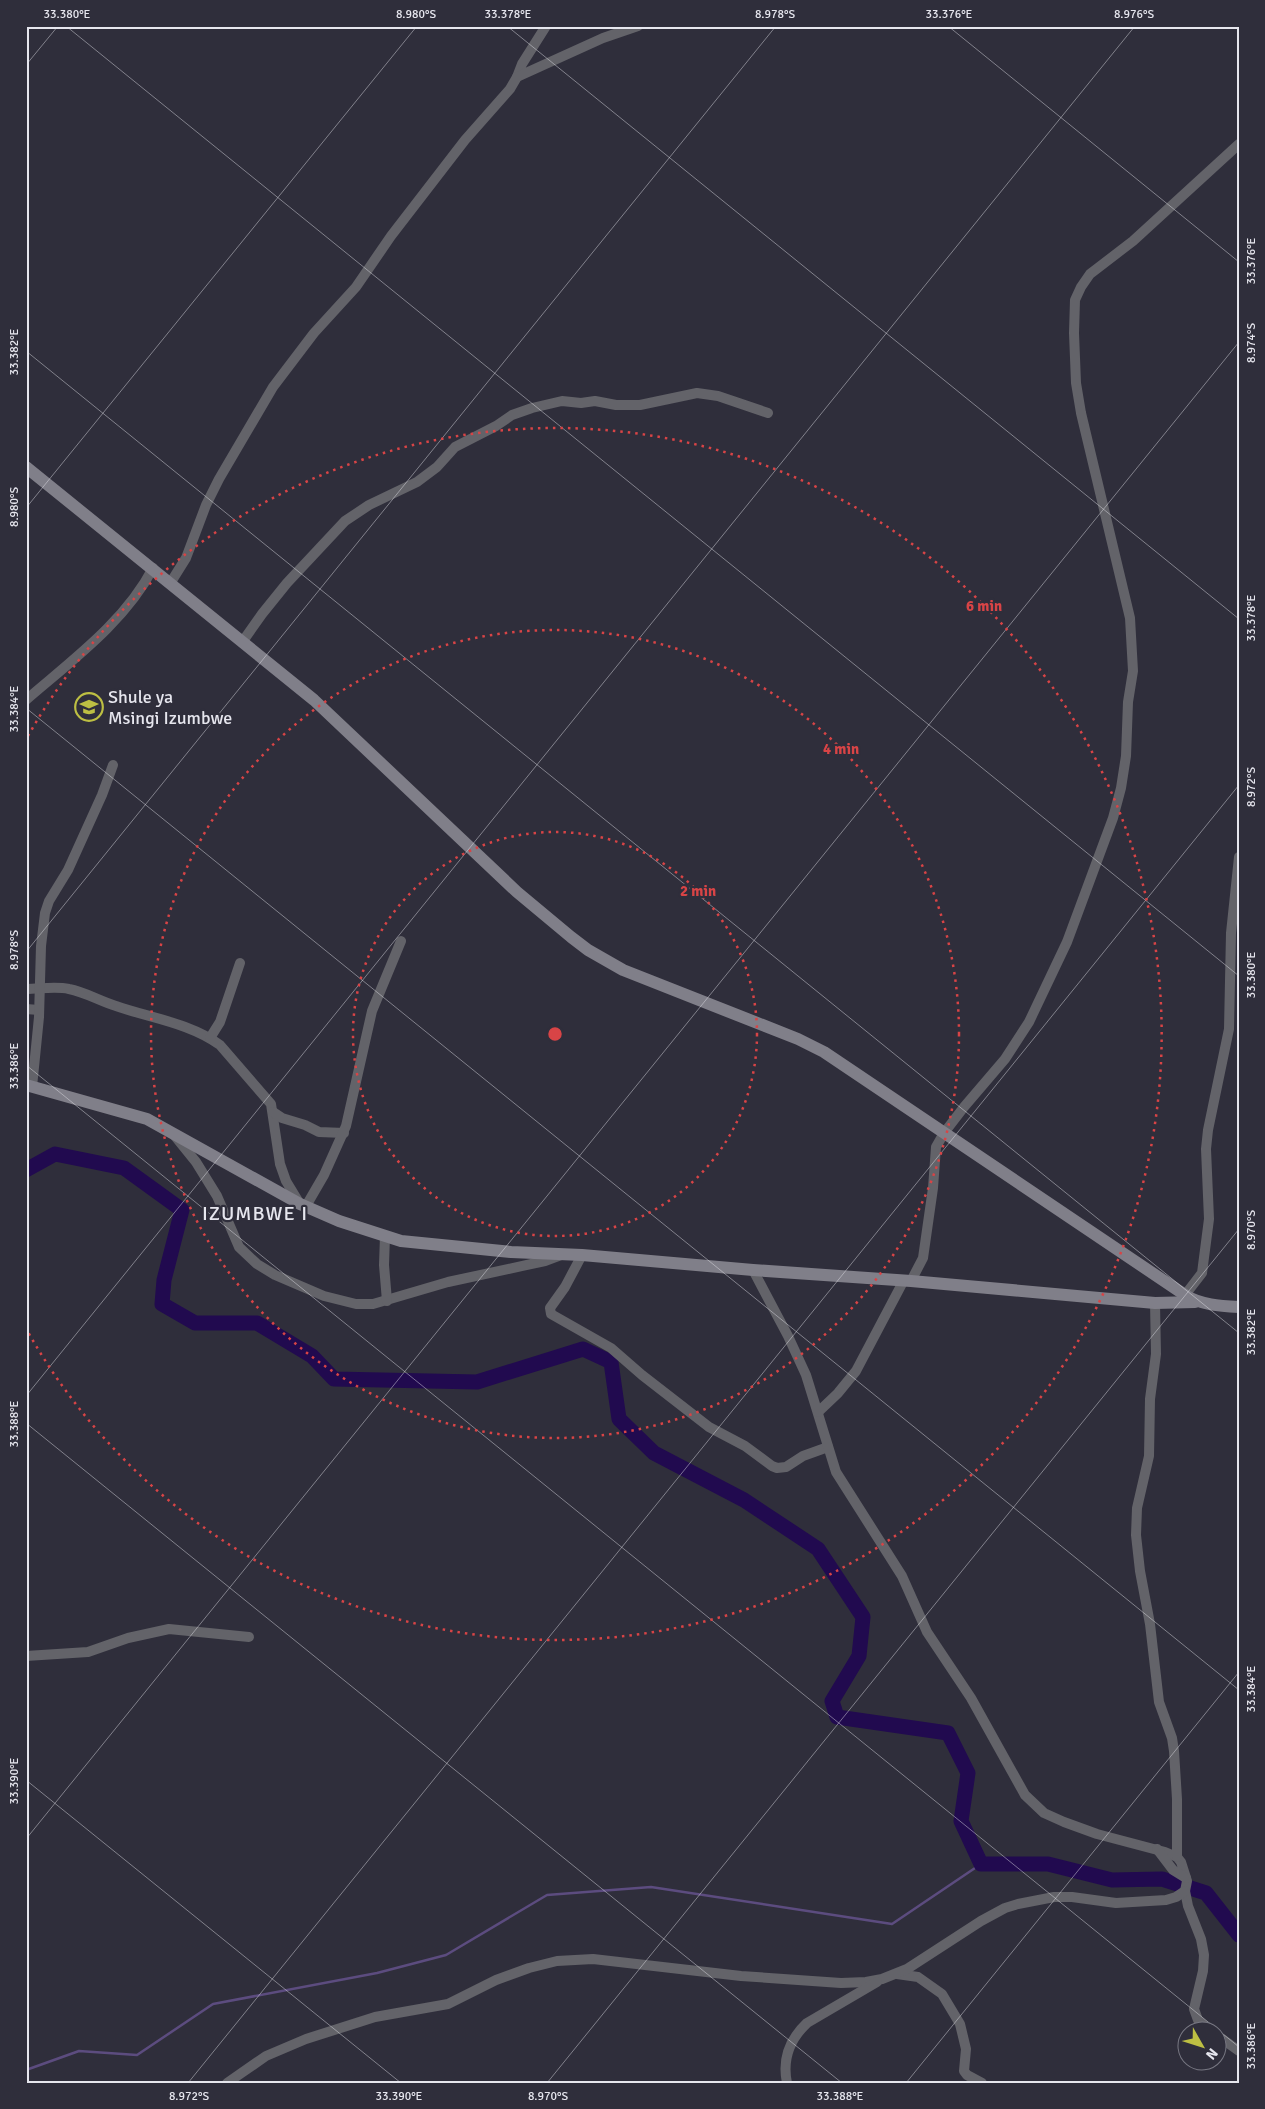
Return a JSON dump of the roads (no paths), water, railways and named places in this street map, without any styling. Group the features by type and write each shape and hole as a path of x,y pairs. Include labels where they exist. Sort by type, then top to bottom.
{"main road":[{"path":"26,467 171,582 314,700 517,892 555,925 588,950 623,970 798,1039 837,1061 1190,1299"},
{"path":"29,1086 130,1113 172,1131 303,1205 339,1221 385,1236 427,1244 753,1270 908,1280 1155,1303 1190,1299 1239,1307"}],"street":[{"path":"171,582 186,558 206,505 222,472 273,387 314,334 356,287 391,236 464,140 510,89 522,64 546,26"},
{"path":"517,77 604,38 638,26"},
{"path":"818,1412 838,1393 856,1371 922,1258 933,1188 935,1151 944,1133 1005,1059 1030,1022 1067,942 1113,818 1121,788 1126,756 1128,702 1133,672 1130,618 1081,413 1076,383 1074,300 1090,274 1133,241 1239,144"},
{"path":"243,641 287,583 346,521 369,506 417,482 437,467 455,447 496,426 512,415 538,406 562,401 640,405 697,393 718,396 768,413"},
{"path":"26,700 114,620 140,590 153,568"},
{"path":"29,1086 39,1010 45,913 49,901 68,870 102,795 113,765"},
{"path":"1190,1299 1202,1273 1209,1219 1206,1149 1208,1130 1229,1029 1231,933 1239,857"},
{"path":"26,989 62,988 84,993 116,1006 159,1018 210,1038 224,1048 266,1097 274,1112 276,1145 280,1164 286,1181 303,1205 324,1175 344,1133 372,1011 401,941"},
{"path":"210,1038 220,1022 240,963"},
{"path":"26,1009 39,1010"},
{"path":"274,1112 282,1118 305,1125 319,1132 344,1133"},
{"path":"172,1131 196,1162 217,1196 239,1247 256,1264 286,1281 324,1296 364,1304 387,1300 448,1282 545,1261 562,1255"},
{"path":"385,1236 384,1265 387,1300"},
{"path":"582,1255 565,1287 550,1308 551,1314 611,1348 648,1380 709,1427 745,1446 772,1466 777,1468 786,1467 804,1456 828,1447"},
{"path":"753,1270 799,1361 818,1412 836,1472 902,1576 928,1632 971,1698 1029,1800 1044,1813 1064,1822 1097,1834 1177,1857"},
{"path":"1155,1303 1156,1354 1150,1399 1149,1456 1137,1508 1136,1536 1140,1571 1150,1624 1159,1702 1172,1738 1174,1751 1177,1799 1177,1857 1186,1883 1190,1913 1201,1939 1204,1955 1203,1971 1194,2009 1200,2022"},
{"path":"26,1656 88,1652 128,1638 169,1629 249,1637"},
{"path":"1157,1850 1186,1883"},
{"path":"787,2083 786,2063 788,2051 792,2040 807,2023 882,1979 911,1967 1004,1908 1031,1900 1072,1897 1116,1903 1166,1900 1176,1897 1186,1883"},
{"path":"227,2083 266,2056 306,2039 375,2017 448,2004 496,1980 557,1961 592,1959 741,1976 841,1983 882,1979"},
{"path":"896,1974 918,1977 942,1994 960,2024 966,2048 965,2073 982,2083"},
{"path":"1228,2043 1239,2051"}],"waterway":[{"path":"26,1170 55,1154 124,1168 182,1210 164,1280 162,1304 195,1323 257,1323 312,1356 334,1379 477,1382 583,1349 611,1362 619,1419 654,1453 744,1500 818,1549 863,1617 859,1656 832,1701 837,1717 948,1733 968,1773 961,1821 981,1864 1048,1864 1112,1880 1162,1879 1206,1893 1239,1935"},
{"path":"26,2070 79,2051 137,2055 213,2004 377,1973 446,1955 547,1895 651,1887 892,1924 981,1864"}],"place":[{"name":"Shule ya Msingi Izumbwe","path":"89,707"}],"district":[{"name":"IZUMBWE I","path":"255,1213"}]}
